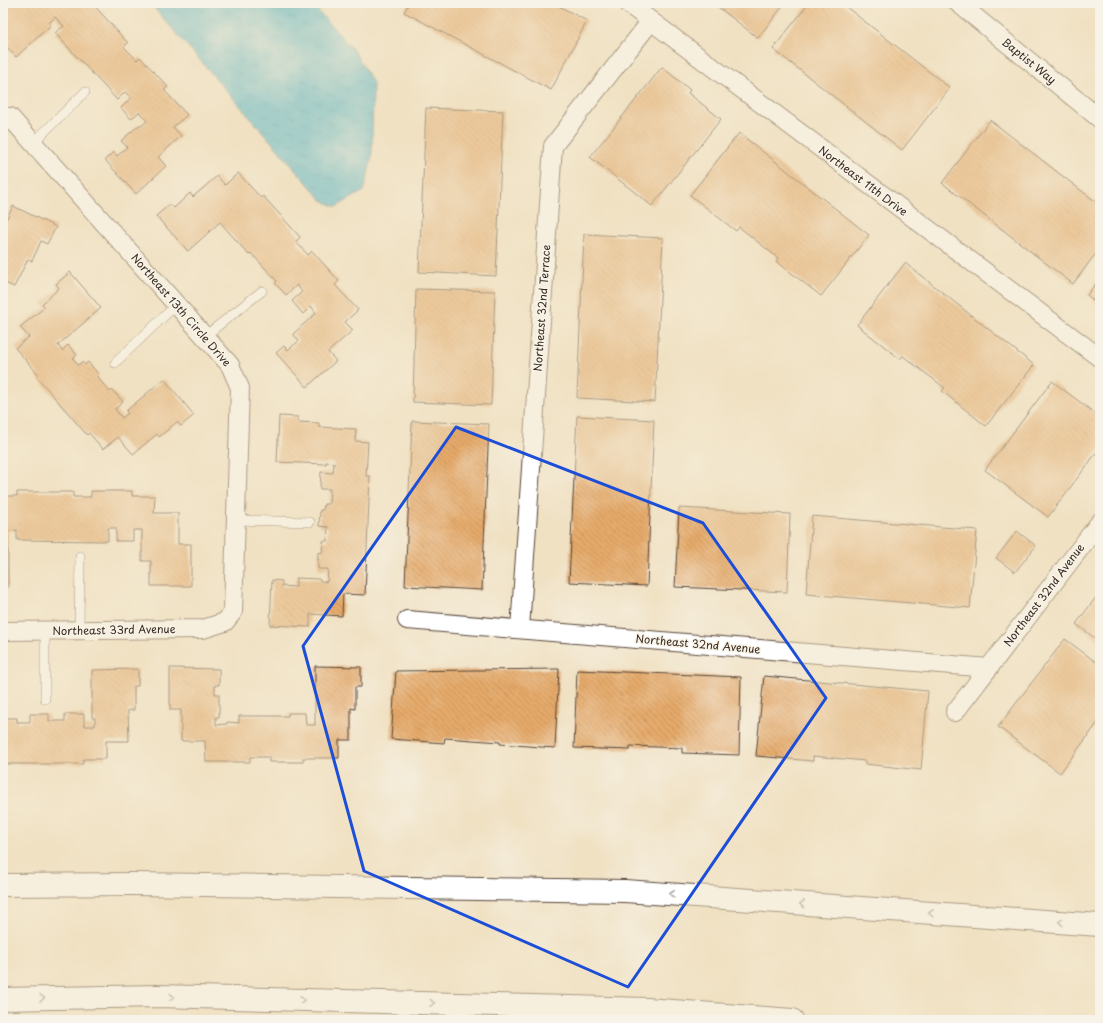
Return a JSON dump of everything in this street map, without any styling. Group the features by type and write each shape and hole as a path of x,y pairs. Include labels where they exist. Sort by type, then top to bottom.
{"highway":[{"path":"3,885 133,884 625,891 1100,925"},
{"path":"3,999 159,996 647,1009 792,1020"}],"street":[{"name":"Northeast 11th Drive","path":"627,3 1100,358"},
{"name":"Baptist Way","path":"958,3 1100,119"},
{"name":"Northeast 32nd Terrace","path":"520,629 553,146 651,21"},
{"name":"Northeast 13th Circle Drive","path":"5,122 33,143 230,365 240,388 233,612 224,622"},
{"name":"Northeast 32nd Avenue","path":"955,712 1100,522"},
{"name":"Northeast 32nd Avenue","path":"407,620 989,668"},
{"name":"Northeast 33rd Avenue","path":"3,631 203,629 224,622"}],"lane":[{"path":"33,143 85,92"},
{"path":"205,336 262,291"},
{"path":"115,363 177,304"},
{"path":"236,520 310,522"},
{"path":"79,630 80,556"},
{"path":"45,631 45,699"}],"highlighted area":[{"path":"456,427 703,523 826,698 628,987 364,871 303,646"}],"water":[{"path":"150,3 311,3 354,51 373,83 372,157 364,191 336,207 322,200"}],"building":[{"path":"13,3 88,3 89,5 92,3 128,43 124,47 137,60 140,57 168,87 164,90 187,115 173,127 181,136 158,157 166,166 136,194 105,160 113,152 117,156 127,147 121,141 139,125 141,126 147,121 139,112 131,119 121,108 131,98 125,92 117,100 55,33 64,26 55,17 49,23 51,25 16,57 3,43 3,12"},
{"path":"409,3 553,3 587,21 551,90 404,12"},
{"path":"713,3 785,3 758,38"},
{"path":"809,3 841,3 950,88 902,150 773,49"},
{"path":"662,67 690,90 688,93 721,119 652,206 590,157"},
{"path":"426,108 503,111 496,276 419,272"},
{"path":"990,120 1100,205 1100,248 1073,284 942,183"},
{"path":"739,133 869,235 821,296 776,261 778,258 739,227 736,231 690,195"},
{"path":"238,173 261,198 263,196 300,237 296,242 308,255 312,251 339,281 335,285 358,310 345,322 353,330 328,352 336,361 307,387 276,353 284,346 288,350 299,341 293,334 316,313 311,306 303,314 292,301 302,292 297,285 286,295 275,283 277,281 251,253 249,255 220,222 188,251 156,216 170,204 174,208 190,193 193,197 217,176 225,185"},
{"path":"13,206 56,227 47,244 41,241 32,261 28,259 14,287 3,282 3,226"},
{"path":"584,234 663,238 655,402 577,398"},
{"path":"905,263 1034,365 986,426 942,391 945,388 903,356 900,359 857,325"},
{"path":"70,272 101,308 58,345 62,351 68,345 77,355 73,358 78,365 82,362 85,365 88,362 99,375 97,377 110,392 112,390 123,402 115,409 122,418 128,413 126,411 164,379 194,415 181,426 177,422 159,437 157,434 133,454 118,437 103,449 89,433 87,435 36,376 38,374 15,348 29,337 20,327 45,307 42,304 59,288 56,284"},
{"path":"1100,278 1100,306 1087,295"},
{"path":"416,289 495,291 491,405 413,402"},
{"path":"1052,381 1100,417 1100,448 1048,517 985,470"},
{"path":"279,416 298,417 297,422 319,423 319,427 356,429 355,441 368,442 366,476 370,476 365,595 343,594 342,616 310,614 310,627 270,625 272,580 282,581 282,586 296,587 296,578 319,579 320,581 327,582 328,569 318,569 318,552 322,553 323,541 327,541 328,527 319,526 320,510 323,510 324,504 329,504 330,489 320,489 321,472 333,473 334,463 277,462"},
{"path":"577,416 654,420 647,586 569,582"},
{"path":"412,421 489,424 482,590 405,586"},
{"path":"91,491 132,491 132,496 155,496 154,513 178,513 178,544 191,544 191,586 151,586 151,561 142,561 142,530 133,530 133,541 116,541 116,528 108,528 108,541 17,540 17,530 8,531 8,587 3,587 3,496 17,496 17,492 73,492 73,497 91,497"},
{"path":"679,508 790,514 787,592 675,587"},
{"path":"812,516 977,530 970,608 806,594"},
{"path":"1017,531 1036,546 1015,572 996,558"},
{"path":"1100,592 1100,642 1076,624"},
{"path":"1065,639 1100,665 1100,720 1060,773 998,727"},
{"path":"315,666 361,667 361,687 355,687 355,709 351,708 351,740 339,740 339,758 303,758 303,762 269,762 269,757 250,757 250,762 206,762 205,741 181,741 181,710 170,710 170,668 219,669 219,685 215,685 215,694 219,694 219,717 216,717 216,725 227,724 227,722 239,723 239,716 288,716 288,713 305,713 306,725 315,725"},
{"path":"138,669 138,686 134,686 134,710 128,710 129,741 106,741 106,759 83,759 83,764 6,764 6,761 3,761 3,725 6,725 5,718 17,718 17,722 30,722 30,714 49,714 49,721 65,721 65,714 84,714 84,726 95,726 95,718 92,718 92,670"},
{"path":"559,669 555,748 445,738 444,743 391,739 396,671"},
{"path":"577,670 741,677 739,755 682,753 682,748 630,746 630,750 574,748"},
{"path":"764,676 928,691 921,770 865,764 865,761 813,756 813,761 756,756"}]}
